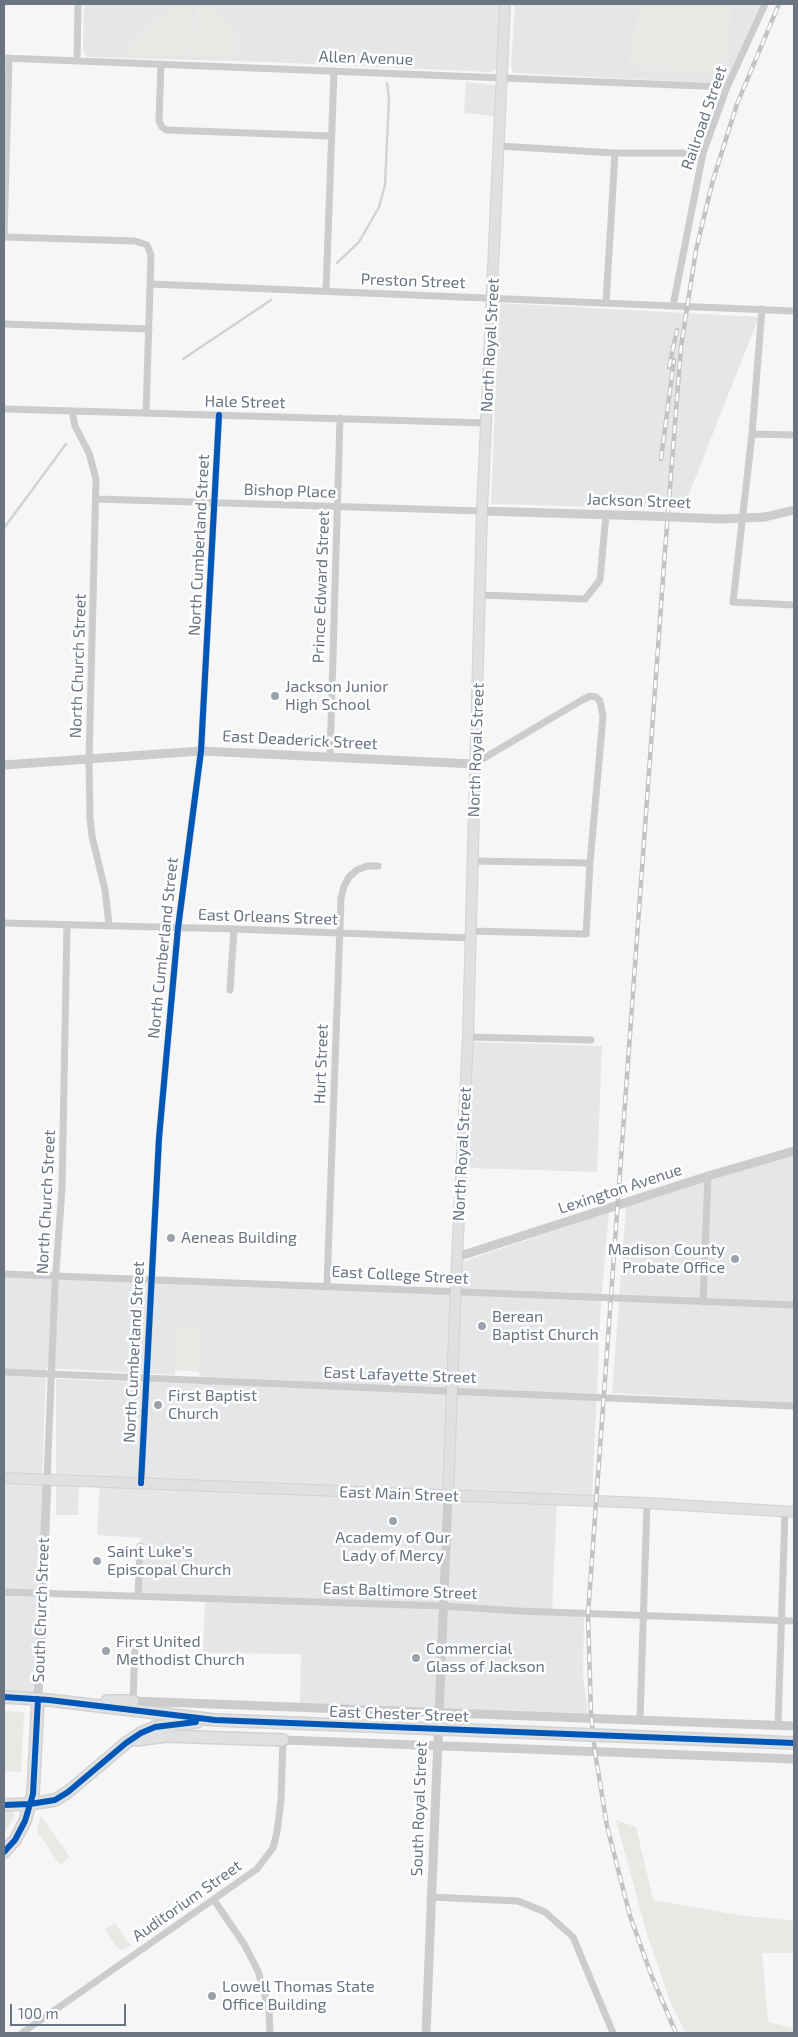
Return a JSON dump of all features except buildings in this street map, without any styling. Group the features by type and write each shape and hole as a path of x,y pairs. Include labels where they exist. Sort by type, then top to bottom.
{"highway":[{"name":"East Chester Street","path":"4,1697 62,1701 215,1720 794,1743"},
{"name":"South Church Street","path":"4,1852 15,1840 25,1821 30,1804 33,1789 38,1699"},
{"path":"62,1701 133,1701"},
{"path":"4,1804 30,1804 55,1800 68,1792 126,1743 141,1733 155,1728 215,1720"},
{"path":"126,1743 166,1736 283,1740"}],"main road":[{"name":"North Royal Street","path":"448,1496 456,1258 468,1037 482,511 506,4"},
{"name":"East Main Street","path":"4,1478 647,1503 790,1512"}],"street":[{"path":"77,61 78,4"},
{"name":"Railroad Street","path":"674,306 703,153 727,87 765,4"},
{"path":"6,58 4,236 135,241 147,244 151,255 146,413"},
{"name":"Allen Avenue","path":"6,58 727,87"},
{"path":"161,64 159,121 162,128 166,130 331,136"},
{"path":"326,291 334,71"},
{"path":"499,146 615,153 703,153"},
{"path":"606,303 615,153"},
{"name":"Preston Street","path":"150,284 794,311"},
{"path":"762,309 752,434 733,602 794,605"},
{"path":"4,324 149,329"},
{"name":"Hale Street","path":"4,409 486,423"},
{"name":"North Church Street","path":"72,411 75,426 89,453 94,468 97,499 89,760 90,818 92,836 105,890 109,925"},
{"name":"North Cumberland Street","path":"141,1483 160,1124 178,928 201,751 219,415"},
{"name":"Prince Edward Street","path":"330,757 340,418"},
{"path":"752,434 794,435"},
{"name":"Bishop Place","path":"97,499 482,511"},
{"name":"Jackson Street","path":"482,511 722,519 765,517 794,510"},
{"path":"481,595 586,599 600,580 606,514"},
{"path":"473,861 590,863 603,716 602,706 596,697 590,696 474,764"},
{"name":"East Deaderick Street","path":"4,765 201,751 474,764"},
{"name":"East Orleans Street","path":"4,923 339,933 586,934 590,863"},
{"name":"Hurt Street","path":"326,1286 340,898 349,877 357,870 368,866 378,866"},
{"name":"North Church Street","path":"47,1480 63,1154 68,926"},
{"path":"230,990 234,929"},
{"path":"468,1037 591,1040"},
{"name":"Lexington Avenue","path":"456,1258 708,1176 794,1151"},
{"path":"703,1302 708,1176"},
{"name":"East College Street","path":"4,1274 794,1306"},
{"name":"East Lafayette Street","path":"4,1372 794,1406"},
{"name":"South Church Street","path":"38,1699 47,1480"},
{"name":"South Royal Street","path":"426,2033 430,1897 448,1496"},
{"path":"640,1720 647,1503"},
{"path":"778,1725 782,1620 790,1512"},
{"path":"138,1596 140,1546"},
{"name":"East Baltimore Street","path":"4,1592 443,1606 519,1611 794,1621"},
{"path":"135,1649 133,1701 438,1711 794,1726"},
{"path":"283,1740 794,1759"},
{"name":"Auditorium Street","path":"22,2033 256,1869 273,1848 280,1812 283,1740"},
{"path":"430,1897 518,1901 545,1912 573,1937 613,2033"},
{"path":"214,1900 244,1944 256,1966 267,2003 270,2033"}],"shaded area":[{"path":"84,4 499,4 497,69 491,72 267,62 89,57 85,56 83,49"},
{"path":"515,4 761,4 726,80 710,83 514,73 511,67"},
{"path":"640,4 732,4 729,58 713,72 626,68"},
{"path":"182,5 192,5 190,56 123,54 125,51 122,51 163,12"},
{"path":"195,5 209,6 218,10 237,30 238,57 193,56"},
{"path":"466,82 495,85 494,116 464,113"},
{"path":"499,303 759,317 683,509 491,504"},
{"path":"472,1042 602,1046 597,1172 468,1168"},
{"path":"794,1153 794,1403 612,1393 626,1206"},
{"path":"609,1212 601,1303 592,1498 557,1498 552,1615 584,1616 583,1675 588,1715 300,1704 301,1654 203,1653 205,1596 139,1593 141,1538 97,1535 100,1478 79,1477 78,1515 56,1515 56,1379 199,1384 201,1330 176,1329 175,1375 46,1368 35,1693 4,1692 4,1276 461,1294 462,1262"},
{"path":"176,1329 201,1330 200,1372 174,1370"},
{"path":"4,1711 24,1712 21,1772 4,1771"},
{"path":"4,1811 12,1811 15,1816 4,1834"},
{"path":"41,1816 70,1857 60,1865 37,1831"},
{"path":"616,1820 636,1827 653,1900 738,1915 794,1921 794,1953 762,1953 768,2022 794,2028 794,2033 686,2033 669,1999 646,1931"},
{"path":"115,1923 131,1946 123,1950 118,1949 105,1929"}],"waterway":[{"path":"337,263 359,242 379,207 385,185 389,99 387,83"},
{"path":"183,359 271,300"},
{"path":"4,528 66,444"}],"railway":[{"path":"676,2033 652,1977 630,1916 607,1826 591,1714 588,1614 681,347 696,250 713,180 737,104 779,4"},
{"path":"669,367 677,330"},
{"path":"661,459 674,360"}],"cycle path":[{"path":"141,1483 159,1138 178,928 201,751 219,415"},
{"path":"4,1697 49,1700 215,1720 794,1743"},
{"path":"4,1852 15,1840 25,1821 33,1794 38,1699"},
{"path":"4,1805 30,1804 55,1800 68,1792 126,1743 141,1733 155,1727 196,1722"}],"place":[{"name":"Jackson Junior High School","path":"275,696"},
{"name":"Aeneas Building","path":"171,1238"},
{"name":"Madison County Probate Office","path":"735,1259"},
{"name":"Berean Baptist Church","path":"482,1326"},
{"name":"First Baptist Church","path":"158,1405"},
{"name":"Academy of Our Lady of Mercy","path":"393,1521"},
{"name":"Saint Luke's Episcopal Church","path":"97,1561"},
{"name":"First United Methodist Church","path":"106,1651"},
{"name":"Commercial Glass of Jackson","path":"416,1658"},
{"name":"Lowell Thomas State Office Building","path":"212,1996"}]}
